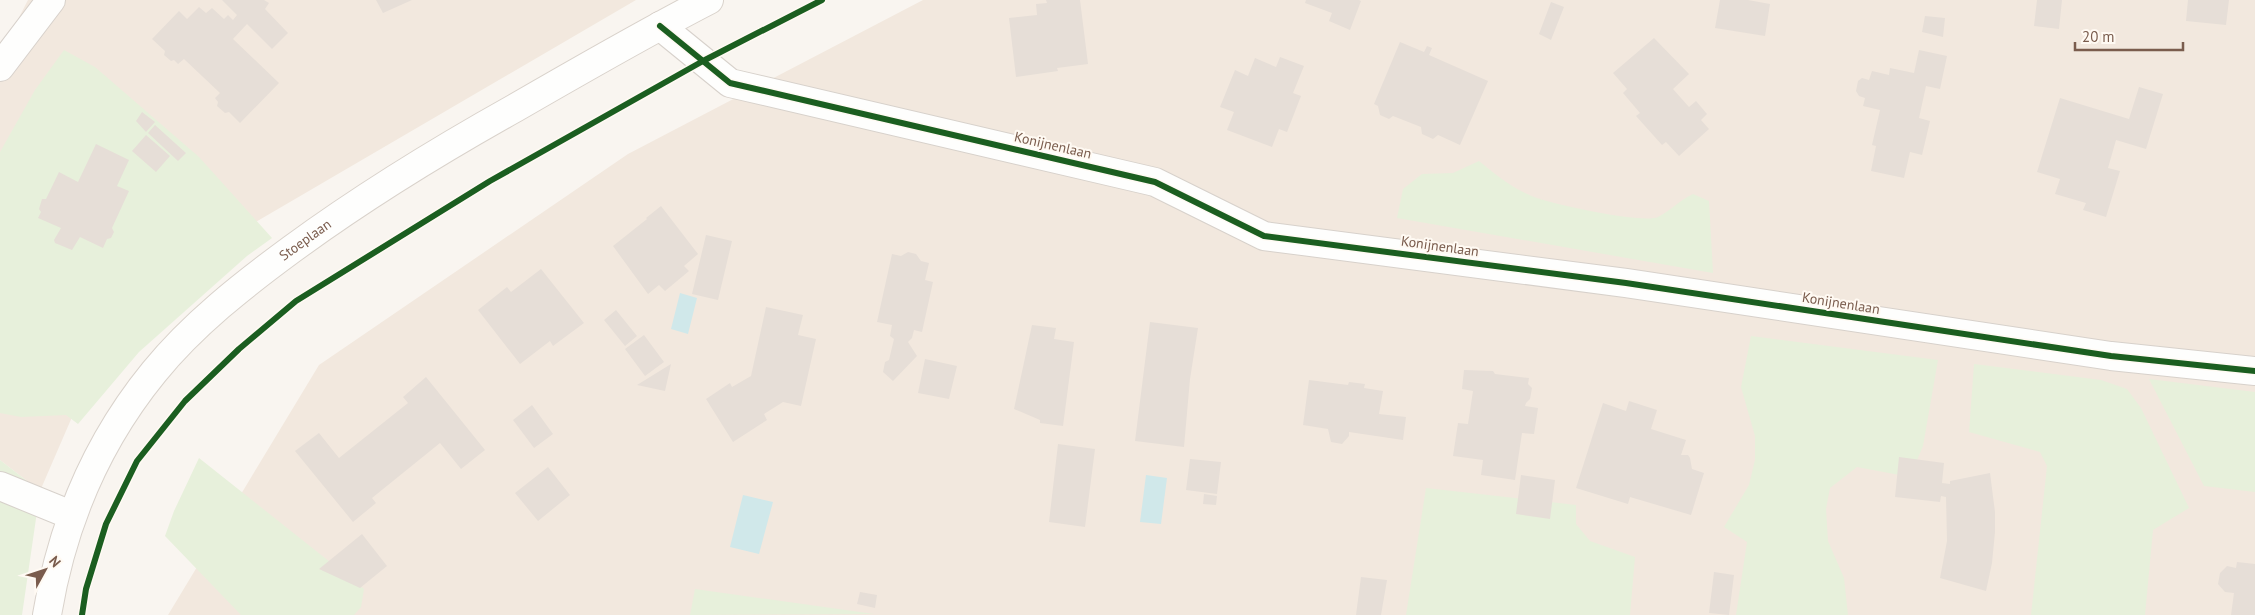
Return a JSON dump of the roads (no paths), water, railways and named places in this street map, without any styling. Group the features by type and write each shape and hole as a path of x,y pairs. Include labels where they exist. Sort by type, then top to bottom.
{"street":[{"path":"0,67 51,0"},
{"name":"Stoeplaan","path":"47,615 54,571 71,514 105,442 153,373 179,344 247,282 338,216 428,157 709,0"},
{"name":"Konijnenlaan","path":"660,26 730,83 1155,182 1264,236 1626,283 2112,356 2255,371"},
{"path":"0,486 51,508 71,514"}],"water":[{"path":"680,293 697,298 688,334 671,329"},
{"path":"1146,475 1167,478 1161,524 1140,522"},
{"path":"743,495 773,502 759,554 730,547"}]}
